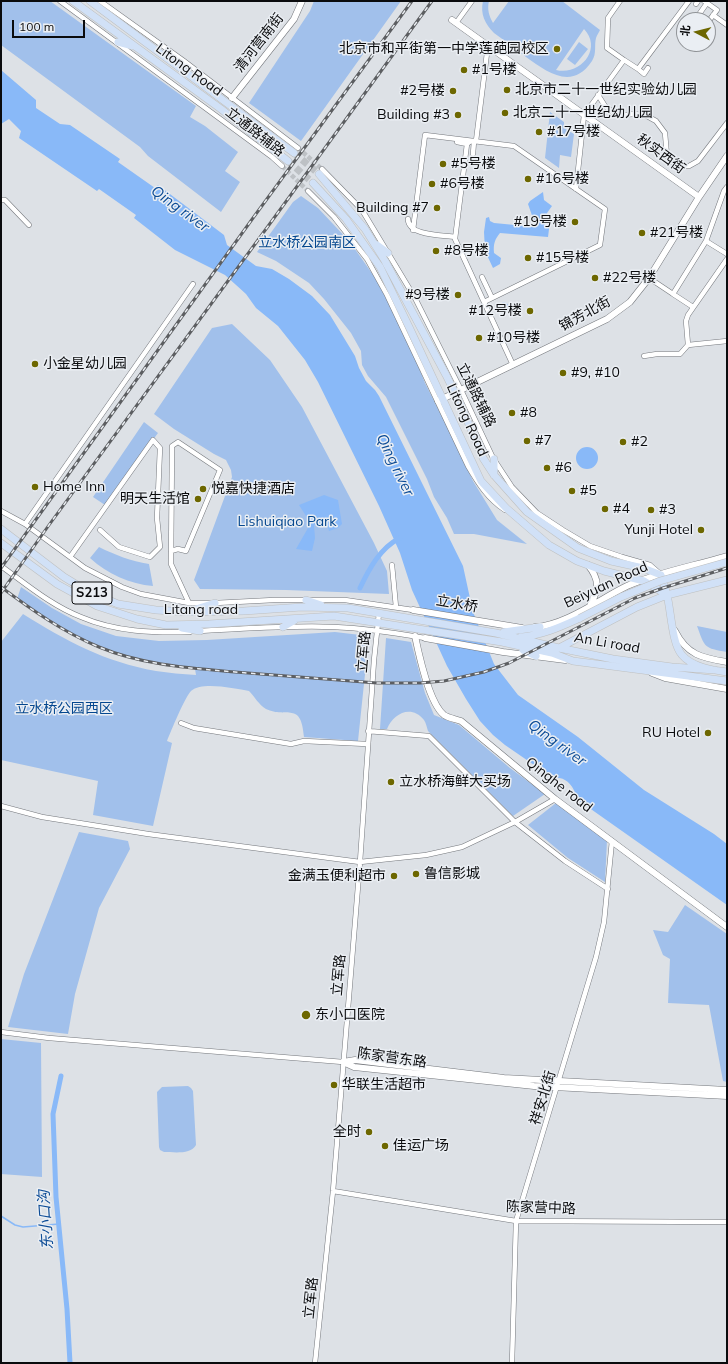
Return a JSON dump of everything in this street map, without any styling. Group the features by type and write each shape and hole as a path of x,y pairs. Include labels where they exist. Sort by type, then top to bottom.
{"main road":[{"name":"Litong Road","path":"73,1 221,109 285,164"},
{"name":"Litong Road","path":"90,1 100,5 296,150"},
{"path":"96,1 100,5"},
{"path":"118,42 137,47"},
{"name":"Litong Road","path":"321,171 365,229 385,261 458,392 483,458 494,475 526,512 578,548 611,560 661,574"},
{"name":"Litong Road","path":"313,183 346,219 380,267 440,400 481,481 516,517 549,545 577,561 644,581 667,595"},
{"path":"372,241 388,253"},
{"path":"494,459 494,475"},
{"name":"Litang road","path":"1,529 64,577 87,590 118,604 187,612 329,607 418,619"},
{"name":"Litang road","path":"1,543 57,584 98,606 137,619 166,625 209,624 334,616 421,628 502,642"},
{"name":"Beiyuan Road","path":"515,637 547,632 556,629 621,597 660,581 727,562"},
{"name":"An Li road","path":"661,574 667,595 675,641 681,654 691,662 715,670"},
{"path":"552,653 637,607 667,595 727,580"},
{"path":"306,600 329,607"},
{"path":"187,612 215,603"},
{"path":"283,627 296,619"},
{"name":"立水桥","path":"418,619 496,633"},
{"path":"166,625 200,631"},
{"path":"496,633 540,627"},
{"name":"An Li road","path":"496,633 613,659 672,667 727,672"},
{"name":"An Li road","path":"502,642 552,653 573,661 727,681"},
{"path":"514,645 536,656"}],"street":[{"name":"立通路辅路","path":"60,1 118,42 272,158 285,164"},
{"name":"清河营南街","path":"232,98 294,19 302,1"},
{"path":"454,21 472,1"},
{"path":"620,1 608,18 607,48 644,74 648,68"},
{"path":"638,69 689,1"},
{"path":"700,12 706,2 717,10 715,12"},
{"name":"立通路辅路","path":"100,5 184,61 296,150"},
{"path":"716,17 727,25"},
{"name":"秋实西街","path":"454,21 699,197"},
{"path":"488,46 455,239 513,365"},
{"path":"576,189 584,115 624,60"},
{"path":"598,95 605,106 615,114 620,116 632,114 645,115 656,121 665,133 667,156 672,162 680,166 689,166 698,161 727,123"},
{"path":"414,230 425,135 514,146 605,209 600,245 484,302"},
{"path":"457,142 472,142"},
{"path":"472,142 473,154"},
{"name":"锦芳北街","path":"440,400 607,319 630,302 649,278 699,197 727,156"},
{"name":"立通路辅路","path":"321,171 362,210 388,253 415,298 458,392 494,459 512,487 536,513 590,546 650,565 661,574"},
{"path":"673,294 706,241 724,191 727,187"},
{"path":"308,191 334,217 367,259 388,295 440,400"},
{"path":"1,200 5,200 29,225"},
{"path":"408,219 408,224 418,232 455,237"},
{"path":"706,241 727,253"},
{"path":"688,345 686,320 693,307 727,259"},
{"path":"482,277 492,298"},
{"path":"649,278 693,307"},
{"path":"25,524 193,284"},
{"path":"644,356 657,354 680,354 688,345 727,341"},
{"path":"70,557 154,440 160,448 157,518 160,547 150,557 118,546 100,530"},
{"path":"171,551 178,549 186,551 220,470 178,442 172,446 171,551 171,564 189,603"},
{"name":"Litang road","path":"1,511 25,524 85,568 122,587 154,597 189,603 345,600 396,606 414,610"},
{"name":"Beiyuan Road","path":"496,624 517,628 540,627 560,621 628,586 661,574 727,556"},
{"path":"392,565 396,606"},
{"path":"588,565 596,575 597,584 597,591 590,606"},
{"name":"Litang road","path":"1,566 54,603 81,617 131,631 159,633 283,627 335,627 376,630 425,638"},
{"name":"立水桥","path":"414,610 496,624"},
{"name":"立军路","path":"315,1363 333,1191 360,862 367,744 378,613"},
{"name":"An Li road","path":"673,628 680,641 691,652 706,659 727,662"},
{"name":"Qinghe road","path":"415,636 425,680 435,703 444,715 461,721 555,799 726,923"},
{"name":"An Li road","path":"425,638 503,652 573,661"},
{"name":"An Li road","path":"641,670 665,678 727,689"},
{"path":"181,723 194,728 292,744 304,741 367,744"},
{"path":"368,731 429,736 515,822 565,861 608,889"},
{"path":"1,806 42,817 148,834 360,862 426,855 462,847 515,822 555,799"},
{"name":"祥安北街","path":"512,1363 516,1221 596,957 604,922 612,840"},
{"path":"1,1032 49,1038 343,1062"},
{"name":"陈家营东路","path":"343,1062 355,1060 558,1085 727,1096"},
{"name":"陈家营东路","path":"558,1085 727,1090"},
{"name":"陈家营中路","path":"333,1191 516,1221 727,1222"}],"green space":[{"path":"1,1 50,1 196,106 190,117 205,126 238,152 225,171 240,182 221,212 148,156 140,147 1,45"},
{"path":"314,1 401,1 301,141 249,103 310,11"},
{"name":"北京市和平街第一中学莲葩园校区","path":"483,1 489,1 488,7 490,18 493,23 509,1 562,1 600,30 596,38 594,58 584,70 576,75 568,77 551,73 534,63 494,33 484,18 482,6","holes":["584,29 589,37 591,45 590,52 586,59 573,69 565,71 556,70"]},
{"path":"579,42 588,49 575,65 567,59"},
{"path":"550,112 564,122 564,128 574,134 571,157 560,155 559,168 545,158"},
{"name":"立水桥公园南区","path":"301,196 318,208 350,242 376,279 411,347 425,383 473,481 497,520 527,544 474,534 454,534 447,518 434,497 427,479 386,397 368,376 362,365 361,351 351,333 309,283 276,261 257,252 293,202"},
{"name":"Lishuiqiao Park","path":"232,324 270,360 302,407 374,543 387,571 389,594 286,590 200,589 194,580 232,477 231,470 226,460 174,429 154,414 212,328"},
{"path":"144,422 158,433 105,505 93,497"},
{"path":"99,547 111,553 149,564 153,586 136,583 119,577 97,564 90,558"},
{"name":"立水桥公园西区","path":"21,587 52,608 81,624 116,636 159,641 207,640 335,632 369,636 358,741 304,737 300,718 292,713 274,712 266,709 249,691 219,686 203,686 196,688 188,694 167,741 172,743 153,826 93,815 98,781 1,760 1,642 23,614 71,642 120,662 156,671 196,675 195,669 138,660 105,649 74,636 45,619 17,599"},
{"path":"697,626 727,632 727,652 706,646"},
{"path":"386,638 411,642 425,693 434,715 459,725 510,768 545,794 513,816 428,731 425,721 419,715 408,712 403,713 393,719 387,729 380,729"},
{"path":"556,803 607,840 605,882 568,858 528,825"},
{"path":"79,832 128,841 130,849 99,908 75,994 68,1034 8,1027 24,974"},
{"path":"685,905 727,934 727,1082 723,1081 709,1005 668,1003 670,959 663,955 653,930 668,932"},
{"path":"1,1039 41,1043 42,1177 1,1174"},
{"path":"188,1086 193,1091 196,1145 194,1148 186,1152 164,1152 160,1150 159,1147 157,1092 162,1087"}],"water":[{"name":"Qing river","path":"1,70 36,100 36,108 60,124 70,125 120,159 118,162 155,188 158,185 224,235 227,245 256,266 272,269 289,279 312,296 330,315 355,356 366,381 379,396 463,566 473,612 494,664 518,695 578,737 644,790 714,834 727,844 727,905 578,800 575,791 570,784 563,779 553,778 505,745 480,721 447,666 412,590 400,553 379,506 318,382 305,360 278,326 256,308 246,294 225,275 175,250 134,218 136,215 99,189 97,191 19,138 21,131 9,119 1,124"},
{"path":"543,192 544,200 552,206 547,213 549,229 548,237 500,233 495,242 494,253 501,258 500,264 493,268 485,251 484,232 486,218 489,217 490,221 494,223 536,227 528,204"},
{"path":"504,302 509,307 504,312 499,307"},
{"path":"587,447 591,448 597,454 597,462 591,468 587,469 583,468 577,462 576,458 577,454 583,448"},
{"path":"324,495 338,500 342,524 338,528 329,531 328,527 321,524 314,525 315,538 312,551 296,549 308,528 306,516 299,505"}],"waterway":[{"name":"东小口沟","path":"360,588 371,566 381,553 400,538"},
{"name":"东小口沟","path":"61,1076 53,1114 56,1197 67,1309 70,1363"},
{"path":"1,1216 15,1225 23,1227 59,1224"}],"tunnel":[{"path":"298,148 322,169"},
{"path":"294,153 319,174"},
{"path":"288,161 313,183"},
{"path":"282,166 308,191"}],"railway":[{"path":"1,568 253,218 412,1"},
{"path":"1,593 49,525 432,1"},
{"path":"1,587 36,612 73,635 115,653 149,662 218,671 377,683 420,683 444,681 484,672 509,663 635,598 727,568"}],"place":[{"name":"北京市和平街第一中学莲葩园校区","path":"557,49"},
{"name":"#1号楼","path":"464,70"},
{"name":"北京市二十一世纪实验幼儿园","path":"507,90"},
{"name":"#2号楼","path":"453,91"},
{"name":"北京二十一世纪幼儿园","path":"505,113"},
{"name":"Building #3","path":"458,115"},
{"name":"#17号楼","path":"539,132"},
{"name":"#5号楼","path":"443,164"},
{"name":"#16号楼","path":"528,179"},
{"name":"#6号楼","path":"432,184"},
{"name":"Building #7","path":"437,208"},
{"name":"#19号楼","path":"575,222"},
{"name":"#21号楼","path":"642,233"},
{"name":"#8号楼","path":"436,251"},
{"name":"#15号楼","path":"528,258"},
{"name":"#22号楼","path":"595,278"},
{"name":"#9号楼","path":"458,295"},
{"name":"#12号楼","path":"530,311"},
{"name":"#10号楼","path":"479,338"},
{"name":"小金星幼儿园","path":"35,364"},
{"name":"#9, #10","path":"563,373"},
{"name":"#8","path":"512,413"},
{"name":"#7","path":"527,441"},
{"name":"#2","path":"623,442"},
{"name":"#6","path":"547,468"},
{"name":"Home Inn","path":"35,487"},
{"name":"悦嘉快捷酒店","path":"203,489"},
{"name":"#5","path":"572,491"},
{"name":"明天生活馆","path":"198,499"},
{"name":"#4","path":"605,509"},
{"name":"#3","path":"651,510"},
{"name":"Yunji Hotel","path":"701,530"},
{"name":"RU Hotel","path":"708,733"},
{"name":"立水桥海鲜大买场","path":"391,782"},
{"name":"鲁信影城","path":"416,874"},
{"name":"金满玉便利超市","path":"394,876"},
{"name":"东小口医院","path":"306,1015"},
{"name":"华联生活超市","path":"334,1085"},
{"name":"全时","path":"369,1132"},
{"name":"佳运广场","path":"385,1146"}]}
